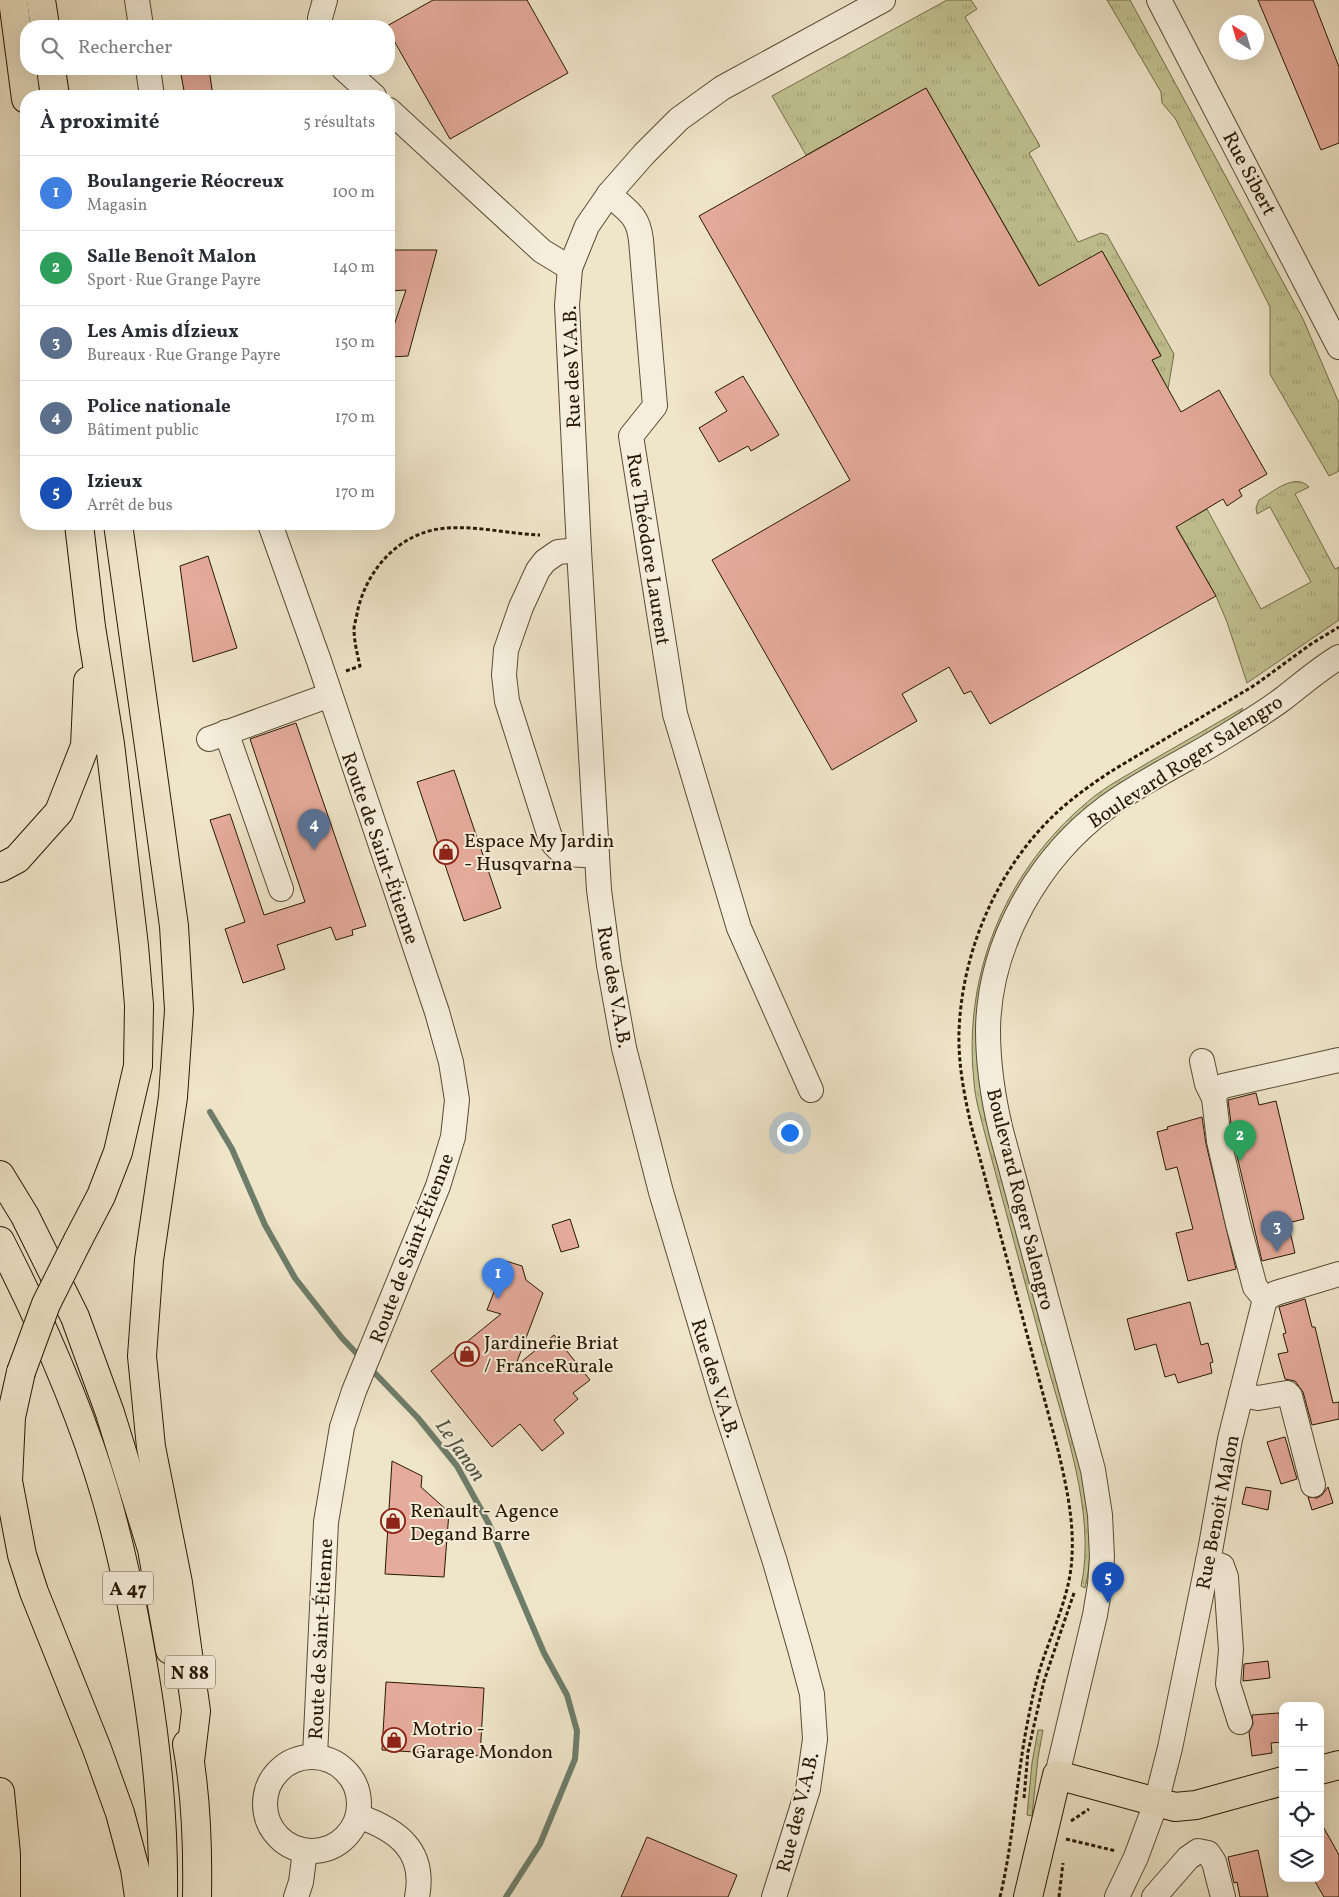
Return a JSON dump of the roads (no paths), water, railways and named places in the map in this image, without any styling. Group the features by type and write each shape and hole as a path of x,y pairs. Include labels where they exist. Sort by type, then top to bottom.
{"main road":[{"path":"13,0 20,53"},
{"path":"41,0 44,20"},
{"path":"23,75 25,90"},
{"path":"52,75 54,90"},
{"path":"80,530 91,627 110,744 134,946 139,1005 138,1066 118,1152 101,1196 46,1304 21,1372 11,1417 8,1480 22,1555 34,1592 97,1749 120,1813 134,1869 138,1897"},
{"name":"N 88","path":"119,530 174,926 178,1001 173,1097 149,1260 142,1356 150,1447 178,1582 196,1711 190,1761 198,1855 197,1897"},
{"path":"0,868 17,858 59,812 85,746 91,627"},
{"name":"A 47","path":"0,1175 25,1216 75,1317 110,1413 152,1549 190,1761"},
{"name":"A 47","path":"0,1242 27,1294 52,1349 84,1431 106,1497 124,1567 152,1719 164,1864 163,1897"},
{"path":"1324,1769 1339,1765"},
{"path":"1028,1897 1057,1775 1175,1807 1191,1806 1279,1782"},
{"path":"0,1792 6,1854 6,1897"}],"street":[{"path":"137,0 140,20"},
{"path":"320,20 325,0"},
{"path":"609,194 644,154 679,119 722,88 883,0"},
{"name":"Rue Sibert","path":"1159,0 1339,347"},
{"path":"149,75 151,90"},
{"path":"351,75 367,90"},
{"path":"395,116 542,251 570,268"},
{"name":"Rue des V.A.B.","path":"609,194 587,226 570,268 567,305 599,890 610,974 624,1048 658,1183 716,1379 777,1571 812,1694 815,1739 808,1789 774,1897"},
{"name":"Rue Théodore Laurent","path":"609,194 635,217 639,225 641,240 655,406 631,436 675,714 739,928 811,1090"},
{"name":"Route de Saint-Étienne","path":"272,530 437,1012 451,1062 457,1100 454,1137 438,1186 374,1340 342,1427 326,1522 314,1756"},
{"path":"579,550 552,554 538,570 506,650 504,675 508,701 551,840 562,853 597,855"},
{"name":"Boulevard Roger Salengro","path":"1057,1775 1095,1615 1100,1585 1102,1556 1100,1515 1093,1470 1000,1131 992,1095 988,1028 992,993 1000,957 1017,916 1039,877 1062,847 1087,823 1108,806 1264,712 1339,657"},
{"path":"281,889 218,736 330,695"},
{"path":"1214,1098 1216,1091 1223,1086 1339,1060"},
{"path":"1202,1061 1207,1084 1214,1098 1219,1141 1255,1287 1265,1299 1276,1293 1339,1274"},
{"name":"Rue Benoit Malon","path":"1117,1897 1136,1857 1156,1803 1170,1748 1208,1561 1230,1439 1265,1299"},
{"path":"1241,1396 1258,1398 1286,1393 1290,1396 1313,1484"},
{"path":"1208,1561 1222,1566 1226,1577 1231,1650 1228,1684 1240,1722"},
{"path":"314,1756 328,1759 341,1766 357,1788 360,1802 358,1816 353,1829 344,1839 332,1847 319,1851 305,1851 290,1846 277,1836 268,1823 265,1808 266,1792 273,1777 291,1762 299,1758 314,1756"},
{"path":"358,1816 396,1834 413,1854 418,1869 419,1887 417,1897"},
{"path":"296,1897 301,1882 305,1851"},
{"path":"1154,1897 1188,1858 1198,1851 1208,1853 1214,1862 1223,1897"}],"waterway":[{"name":"Le Janon","path":"210,1112 232,1149 265,1225 295,1278 342,1338 361,1358"},
{"name":"Le Janon","path":"369,1367 418,1418 457,1466 489,1524 544,1653 567,1695 577,1731 575,1759 540,1844 506,1897"}],"place":[{"name":"Police nationale","path":"314,850"},
{"name":"Espace My Jardin - Husqvarna","path":"446,852"},
{"name":"Salle Benoît Malon","path":"1240,1161"},
{"name":"Les Amis dÍzieux","path":"1277,1252"},
{"name":"Boulangerie Réocreux","path":"498,1299"},
{"name":"Jardinerie Briat / FranceRurale","path":"467,1354"},
{"name":"Renault - Agence Degand Barre","path":"393,1521"},
{"name":"Izieux","path":"1108,1603"},
{"name":"Motrio - Garage Mondon","path":"394,1740"}]}
